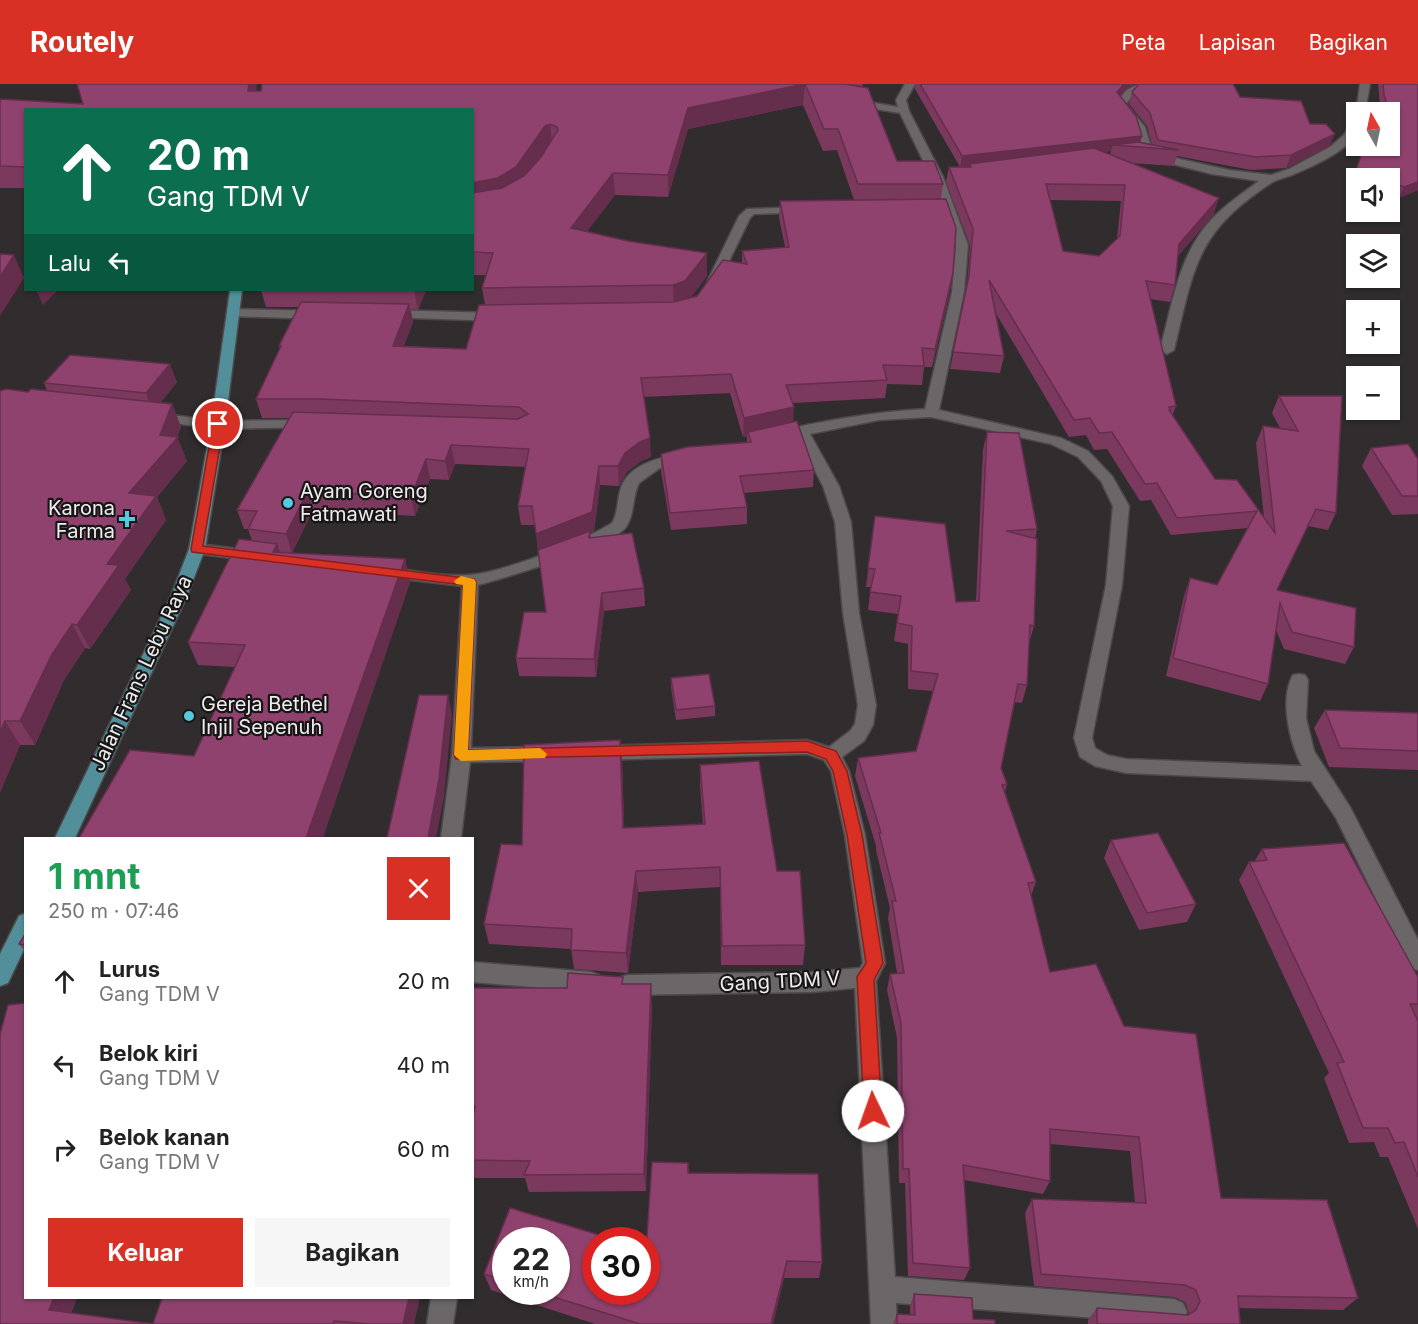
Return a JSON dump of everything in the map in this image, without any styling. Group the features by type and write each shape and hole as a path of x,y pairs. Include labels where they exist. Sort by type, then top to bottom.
{"main road":[{"name":"Jalan Frans Lebu Raya","path":"65,837 179,596 197,549 218,424 236,291"},
{"path":"0,976 24,926"}],"street":[{"path":"910,84 901,100 904,111 942,176 944,211 962,245 958,292 931,413"},
{"path":"1145,84 1129,93 1121,104 1140,126 1147,141 1148,155"},
{"path":"1362,102 1365,84"},
{"path":"840,100 904,111"},
{"path":"1167,350 1188,273 1202,240 1224,215 1270,178 1291,172 1335,150 1346,141"},
{"path":"1134,153 1232,173 1270,178"},
{"path":"705,292 726,257 745,216 751,211 822,210"},
{"path":"233,313 334,315"},
{"path":"380,314 514,316"},
{"path":"755,441 879,416 931,413 1056,441 1083,454 1107,479 1120,506 1114,585 1083,738 1087,752 1102,761 1126,766 1316,774"},
{"path":"136,415 218,424 325,424"},
{"path":"461,755 807,747 831,755 857,736 864,725 867,705 851,614 843,522 831,486 801,430"},
{"path":"365,570 470,582 583,546 618,526 625,514 626,492 630,480 642,469 697,454"},
{"path":"197,549 275,559"},
{"path":"451,837 461,755 470,582"},
{"path":"1299,680 1296,699 1303,752 1343,813 1418,961"},
{"name":"Gang TDM V","path":"474,972 628,985 813,982 865,977 871,972 874,963 855,835 840,771 831,755"},
{"path":"865,977 884,1324"},
{"path":"882,1289 1174,1312"},
{"path":"440,1324 444,1299"}],"building":[{"path":"77,84 249,84 248,91 261,91 262,84 805,84 688,108 668,175 613,173 571,228 628,241 707,253 685,281 673,285 482,288 493,253 474,252 474,193 502,188 524,176 541,157 558,130 550,124 545,126 516,167 498,178 474,183 474,108 24,108 24,167 0,166 0,99 83,104"},
{"path":"805,84 845,84 868,88 897,161 934,161 943,184 858,184 838,129 824,129"},
{"path":"920,84 1124,84 1117,92 1136,116 1142,136 962,156"},
{"path":"1139,84 1233,84 1240,97 1301,101 1310,124 1326,124 1335,134 1291,155 1255,157 1158,140 1150,113 1132,92"},
{"path":"1383,84 1418,84 1418,182 1404,187 1400,185 1400,168 1357,168 1361,156 1400,156 1400,102 1386,102"},
{"path":"1138,142 1179,150 1113,145"},
{"path":"1094,148 1219,198 1179,244 1175,285 1146,281 1176,406 1169,407 1171,410 1169,410 1215,479 1237,480 1275,533 1263,426 1298,431 1279,396 1342,396 1336,513 1316,509 1277,590 1356,608 1354,647 1292,632 1280,603 1268,684 1173,658 1190,578 1217,585 1257,511 1177,518 1157,483 1145,484 1112,432 1099,433 1090,418 1074,420 989,280 1004,356 953,352 969,276 973,229 949,167 971,167 969,164","holes":["1046,184 1125,185 1120,236 1099,256 1063,251"]},
{"path":"946,199 956,228 953,273 935,349 922,348 924,366 883,365 887,380 786,385 794,407 744,418 731,374 641,378 650,438 625,453 618,466 599,466 592,512 536,534 532,506 518,506 529,449 451,445 445,461 426,459 411,497 308,491 286,534 248,529 257,511 237,510 293,412 518,419 528,414 519,407 320,399 256,399 301,302 409,304 393,346 466,349 479,305 674,302 697,296 723,260 747,264 742,251 789,247 780,201"},
{"path":"0,254 14,255 0,277"},
{"path":"70,355 170,364 146,393 44,383"},
{"path":"6,389 28,392 31,389 172,404 160,435 178,437 129,493 156,496 107,564 119,565 77,625 72,624 51,656 20,721 5,721 0,732 0,391"},
{"path":"797,421 814,470 740,476 747,507 670,513 661,454 687,447 751,442 748,432"},
{"path":"987,432 1019,433 1037,529 1006,531 1037,539 1034,626 1030,625 1027,685 1018,684 1001,768 1007,784 1002,785 1036,882 1028,883 1050,972 1096,964 1124,1026 1196,1034 1221,1198 1327,1200 1358,1298 1238,1296 1240,1324 1097,1324 1097,1308 1188,1315 1196,1310 1200,1301 1196,1290 1185,1285 1041,1274 1032,1199 1146,1203 1139,1137 1050,1129 1050,1181 963,1165 970,1268 913,1263 909,1169 903,1169 901,1023 890,974 904,973 892,901 896,901 879,833 881,833 858,758 916,751 938,674 911,671 912,626 897,623 901,596 870,592 875,569 868,568 875,516 945,524 956,602 979,601"},
{"path":"1408,444 1418,459 1418,496 1402,496 1371,448"},
{"path":"590,531 589,538 632,533 644,588 602,593 594,659 516,658 524,612 546,612 538,550"},
{"path":"239,539 277,544 273,552 405,559 306,837 80,837 130,750 194,756 245,645 188,642"},
{"path":"709,674 715,706 676,710 671,678"},
{"path":"419,695 448,695 439,779 428,837 387,837"},
{"path":"1325,710 1418,713 1418,751 1340,748"},
{"path":"620,740 623,828 705,824 700,765 759,761 777,871 800,871 805,945 722,946 720,867 636,871 626,953 571,950 572,929 484,924 501,844 522,845 524,745"},
{"path":"1158,833 1196,904 1147,913 1111,840"},
{"path":"1344,843 1418,977 1418,1004 1410,1004 1418,1021 1418,1177 1404,1142 1395,1143 1388,1128 1363,1128 1337,1063 1344,1062 1249,862 1267,860 1262,849"},
{"path":"568,973 623,977 622,984 651,984 644,1174 524,1175 530,1161 474,1160 474,988 567,988"},
{"path":"24,1003 24,1299 54,1299 49,1310 153,1324 0,1324 0,1034 8,1005"},
{"path":"652,1162 688,1163 688,1173 818,1174 822,1262 787,1261 771,1324 640,1324 570,1302 570,1227 503,1227 510,1208 582,1230 582,1305 660,1305 660,1227 648,1227"},
{"path":"492,1254 492,1277 484,1274"},
{"path":"914,1294 972,1298 973,1319 995,1320 995,1324 897,1324 897,1314 915,1315"},
{"path":"162,1299 409,1299 403,1324 334,1321 333,1324 153,1324"}],"slow traffic":[{"path":"461,581 470,582 461,755 540,754"}],"place":[{"name":"Ayam Goreng Fatmawati","path":"288,503"},
{"name":"Karona Farma","path":"127,519"},
{"name":"Gereja Bethel Injil Sepenuh","path":"189,716"}],"route":[{"path":"218,424 197,549 470,582 461,755 807,747 820,749 831,755 840,771 855,835 874,963 871,972 865,977 873,1111"}]}
